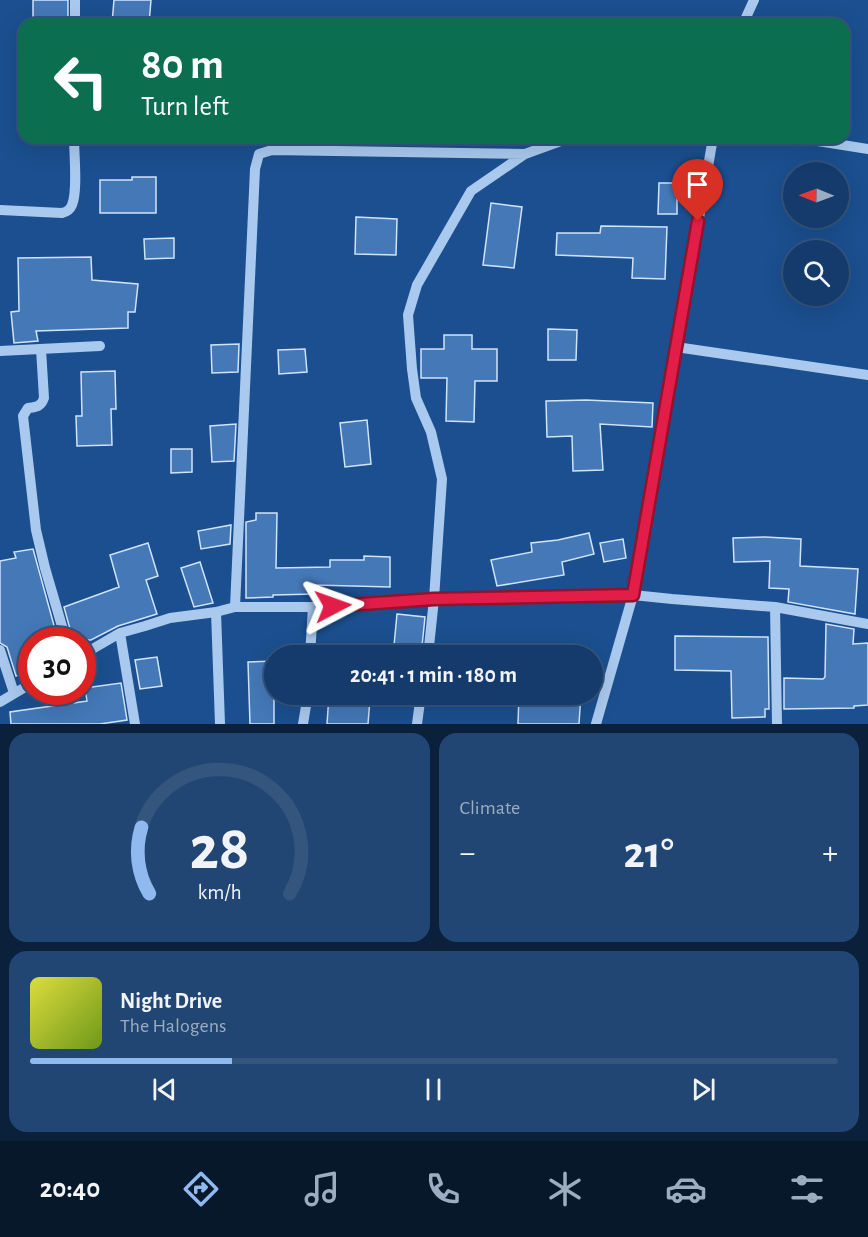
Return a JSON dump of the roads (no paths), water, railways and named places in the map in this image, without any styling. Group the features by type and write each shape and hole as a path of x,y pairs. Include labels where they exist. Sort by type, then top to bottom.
{"street":[{"path":"75,0 75,18"},
{"path":"746,18 754,0"},
{"path":"0,210 68,212 72,207 74,197 74,144"},
{"path":"429,645 442,479 431,432 416,398 408,315 417,285 471,191 525,154 552,144"},
{"path":"596,724 633,595 712,144"},
{"path":"837,144 868,149"},
{"path":"235,607 255,169 259,154 272,150 525,154"},
{"path":"0,351 100,346"},
{"path":"676,347 868,375"},
{"path":"41,349 44,398 39,407 28,408 23,416 36,530 62,627"},
{"path":"96,647 120,633 170,618 235,607 313,607 434,599 633,595 776,607 868,624"},
{"path":"311,645 313,607"},
{"path":"776,607 777,724"},
{"path":"216,612 220,724"},
{"path":"120,633 135,724"},
{"path":"0,650 14,693"},
{"path":"0,702 18,691"},
{"path":"303,724 306,705"},
{"path":"417,724 420,705"}]}
